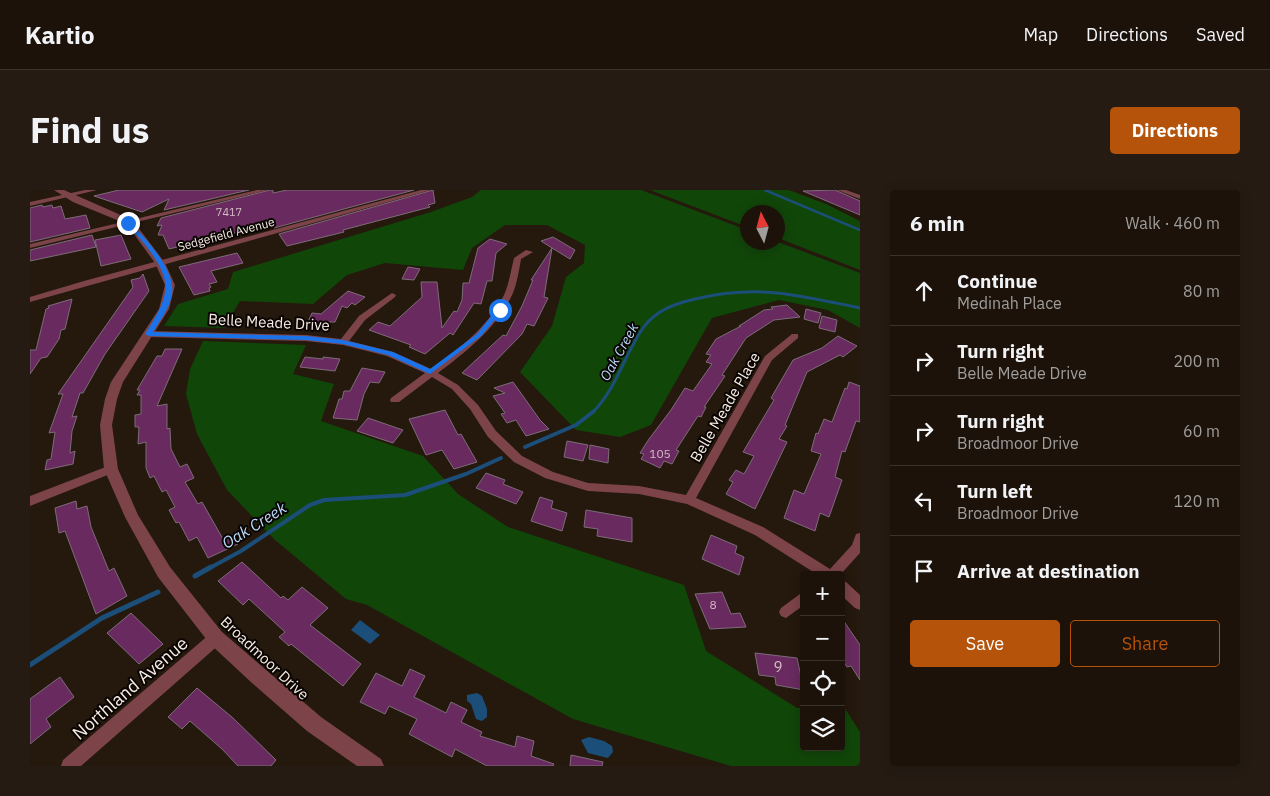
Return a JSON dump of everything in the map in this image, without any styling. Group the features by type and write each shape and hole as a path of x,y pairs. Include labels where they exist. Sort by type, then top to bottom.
{"street":[{"path":"30,204 63,193 94,190"},
{"path":"30,246 265,190"},
{"name":"Sedgefield Avenue","path":"30,300 428,190"},
{"path":"840,190 860,197"},
{"name":"Broadmoor Drive","path":"63,193 128,223 145,240 160,263 170,286 170,294 164,309 117,382 111,399 106,425 111,469 132,517 164,572 216,638 258,677 314,724 374,766"},
{"path":"395,400 479,335 500,310 508,295 518,258 529,252"},
{"path":"343,342 362,318 392,295"},
{"name":"Belle Meade Drive","path":"149,334 306,338 343,342 390,354 430,372 455,387 474,408 492,434 518,458 549,475 588,486 639,490 689,500 759,532 823,571"},
{"name":"Belle Meade Place","path":"689,500 768,358 796,336"},
{"path":"30,501 111,469"},
{"path":"834,571 857,548 860,538"},
{"path":"845,590 860,604"},
{"path":"786,612 800,600"},
{"name":"Northland Avenue","path":"69,766 216,638"}],"green space":[{"path":"481,190 641,190 740,227 740,250 785,250 785,245 860,273 860,328 828,310 779,300 712,318 651,425 620,437 576,430 520,372 552,326 566,277 584,263 585,245 547,225 505,225 472,248 463,270 385,263 347,275 313,304 240,301 224,328 164,326 178,304 228,289 233,272 431,212 472,197"},
{"path":"650,190 789,190 826,204 860,221 860,270 785,241 785,205 740,205 740,224"},
{"path":"203,341 306,345 293,374 334,384 321,421 423,456 458,494 508,527 684,585 706,651 797,708 800,708 800,751 845,751 845,709 860,732 860,766 731,766 573,719 367,605 346,599 275,540 227,490 197,434 186,394 190,369"}],"water":[{"path":"360,620 380,635 370,644 351,630"},
{"path":"477,693 482,696 487,709 487,717 482,721 476,719 471,704 467,701 467,695"},
{"path":"589,737 604,741 612,746 613,752 608,758 588,753 581,740"}],"building":[{"path":"119,190 249,190 164,210 169,199 142,212 94,196"},
{"path":"273,190 273,193 287,190 414,190 274,228 271,224 169,249 163,235 158,235 162,225 157,226 161,218"},
{"path":"433,190 435,203 428,205 430,207 343,230 344,232 287,246 279,234"},
{"path":"835,190 860,201 860,215 803,191"},
{"path":"42,205 43,207 52,205 53,208 61,206 65,219 86,215 90,228 30,242 30,208"},
{"path":"92,235 96,247 30,261 30,250"},
{"path":"121,235 131,259 101,266 95,240"},
{"path":"553,237 575,250 570,259 541,241"},
{"path":"490,239 507,244 496,253 492,281 487,281 481,304 474,303 453,335 450,333 425,354 409,347 411,345 369,330 378,322 390,326 422,297 421,282 437,282 442,328 454,311 457,312 462,300 463,283 469,283 478,248"},
{"path":"552,248 544,297 548,298 534,326 527,324 522,334 477,380 462,373 503,335 506,336 522,306 533,280 531,280"},
{"path":"237,253 243,263 211,271 217,282 209,284 211,287 209,288 210,291 194,295 179,267"},
{"path":"408,267 420,269 414,280 402,279"},
{"path":"143,274 149,291 105,354 83,393 80,393 72,417 77,416 72,431 70,453 75,451 73,464 45,470 47,460 51,459 55,432 49,433 63,394 58,394 133,287 131,280 140,278"},
{"path":"348,291 365,297 355,305 352,303 347,308 342,306 335,322 325,322 323,325 307,324 312,313 321,314"},
{"path":"72,299 65,329 61,330 59,339 47,357 41,358 30,374 30,350 36,350 46,309 49,308 48,306"},
{"path":"787,305 800,317 774,320 746,338 722,375 725,376 704,407 706,407 701,417 698,416 676,450 679,451 672,464 664,461 660,468 641,459 644,454 640,453 685,388 693,391 712,364 706,362 711,355 706,354 716,339 741,326 739,326 764,310"},
{"path":"806,309 821,313 818,323 804,319"},
{"path":"822,316 837,320 835,332 819,328"},
{"path":"838,336 857,346 843,357 840,355 807,372 785,425 787,426 779,439 787,442 755,509 726,494 733,482 729,480 736,470 744,474 754,456 743,452 774,400 771,398 793,360 822,348"},
{"path":"165,349 182,349 157,406 167,404 167,429 170,428 171,449 180,467 187,464 194,478 185,482 198,504 202,502 223,539 233,535 238,544 208,558 197,537 189,541 179,522 176,523 169,510 175,507 166,490 162,492 154,476 150,478 146,468 146,442 138,444 139,427 135,427 135,415 141,414 141,395 137,395 140,390 137,390 157,356 162,356"},
{"path":"305,357 340,359 335,371 300,367"},
{"path":"362,368 385,372 379,383 370,382 364,394 357,420 333,418 339,399 342,399 344,391 350,391"},
{"path":"513,382 540,420 549,429 526,436 516,420 507,423 501,414 505,413 493,396 505,393 494,388"},
{"path":"849,382 860,386 860,422 856,421 845,452 842,451 835,477 842,480 829,517 820,513 815,531 784,518 794,490 804,494 821,454 811,451 816,433 818,434 824,419 832,422"},
{"path":"445,410 458,435 461,434 477,462 454,469 442,450 426,455 409,419"},
{"path":"368,418 403,430 393,443 357,431"},
{"path":"567,441 588,445 583,461 564,457"},
{"path":"590,445 609,449 608,463 589,459"},
{"path":"486,473 505,480 503,484 523,492 516,504 476,488"},
{"path":"540,497 553,501 551,508 567,513 562,531 531,521"},
{"path":"76,501 77,509 87,506 91,527 109,571 114,568 127,596 96,614 65,531 59,533 55,508"},
{"path":"586,510 632,518 632,542 597,536 598,529 584,527"},
{"path":"711,535 737,546 735,553 744,557 739,575 702,559"},
{"path":"242,562 281,598 283,596 288,600 302,587 328,608 310,625 361,664 343,686 291,644 289,646 279,637 285,632 249,599 243,605 218,581"},
{"path":"722,592 731,614 740,613 746,627 710,629 695,594"},
{"path":"131,613 163,644 139,664 107,633"},
{"path":"845,623 860,645 860,680 851,666 847,667 845,664"},
{"path":"755,653 797,658 800,672 800,689 776,685 775,677 759,675"},
{"path":"410,669 425,676 414,697 446,713 451,702 467,710 461,722 482,732 480,736 515,747 517,736 534,741 531,756 554,764 553,766 487,766 455,749 452,757 409,734 417,719 389,706 385,714 360,702 376,673 402,686"},
{"path":"60,677 74,697 46,719 51,727 30,744 30,699"},
{"path":"197,688 233,718 276,760 271,766 238,766 190,721 182,729 168,717"},
{"path":"571,755 603,762 602,766 570,766"}],"waterway":[{"path":"765,190 860,230"},
{"name":"Oak Creek","path":"594,411 608,393 643,328 660,312 680,303 739,292 759,292 797,295 860,308"},
{"name":"Oak Creek","path":"525,447 576,425 594,411"},
{"name":"Oak Creek","path":"208,569 241,551 310,505 324,500 405,495 466,474 501,458"},
{"name":"Oak Creek","path":"195,576 211,567"},
{"name":"Oak Creek","path":"30,665 102,618 158,592"}],"route":[{"path":"128,223 145,240 166,274 170,286 170,294 164,309 149,334 306,338 343,342 390,354 430,372 479,335 500,310"}]}
